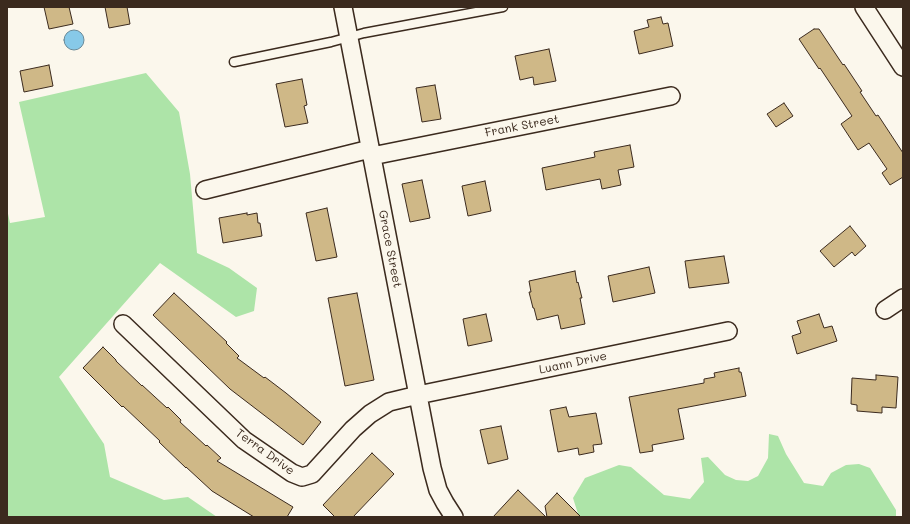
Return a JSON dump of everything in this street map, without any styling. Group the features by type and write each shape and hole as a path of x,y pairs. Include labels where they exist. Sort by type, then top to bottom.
{"street":[{"name":"Grace Street","path":"343,7 432,468 438,490 454,517"},
{"path":"864,7 903,67"},
{"name":"Frank Street","path":"205,190 371,152 671,96"},
{"path":"885,310 903,298"},
{"name":"Terra Drive","path":"123,324 244,440 292,473 302,478 312,474 353,429 370,414 389,402 418,395"},
{"name":"Luann Drive","path":"418,395 728,331"}],"lane":[{"path":"234,62 364,33 503,7"}],"green space":[{"path":"146,73 179,112 190,174 197,253 229,268 257,288 254,311 236,317 160,263 59,377 104,444 110,477 164,500 188,497 217,517 7,517 7,209 10,223 45,217 19,102"},
{"path":"769,434 778,436 786,454 804,483 823,486 831,473 846,465 859,464 870,468 896,510 896,517 579,517 573,498 585,478 619,465 631,467 664,495 690,499 704,482 701,458 708,457 725,475 736,480 748,481 758,476 768,458"}],"water":[{"path":"74,30 81,33 84,40 81,47 74,50 67,47 64,40 67,33"}],"building":[{"path":"44,7 69,7 73,24 49,29"},
{"path":"105,7 127,7 130,24 109,28"},
{"path":"661,17 663,24 668,23 673,46 639,54 634,31 649,27 647,20"},
{"path":"814,29 819,29 862,91 860,92 876,116 878,115 903,153 903,177 890,185 882,173 887,169 869,143 858,150 841,124 852,116 799,39"},
{"path":"549,49 556,81 534,85 533,77 520,80 515,56"},
{"path":"49,65 53,86 24,92 20,71"},
{"path":"302,79 307,105 304,106 308,123 285,127 276,84"},
{"path":"435,85 441,119 422,122 416,88"},
{"path":"784,103 793,116 776,127 767,114"},
{"path":"630,145 634,167 618,170 621,185 602,189 600,179 546,190 542,168 595,157 594,152"},
{"path":"422,180 430,218 410,222 402,184"},
{"path":"485,181 491,211 468,216 462,186"},
{"path":"327,208 337,257 316,261 306,213"},
{"path":"247,213 247,215 257,213 262,236 223,243 219,218"},
{"path":"850,226 866,246 855,256 852,252 834,267 820,251"},
{"path":"724,256 729,283 689,288 685,261"},
{"path":"649,267 655,293 613,302 608,276"},
{"path":"575,271 582,298 580,298 585,324 561,329 558,315 537,320 529,292 531,292 529,281"},
{"path":"174,293 227,342 226,343 239,356 237,358 286,393 321,422 303,445 230,389 153,315"},
{"path":"357,293 374,380 345,386 328,298"},
{"path":"486,314 492,341 468,346 463,319"},
{"path":"819,314 824,328 832,326 837,341 797,354 792,336 801,333 797,321"},
{"path":"103,347 142,386 167,408 168,407 181,420 180,422 221,458 217,461 293,507 287,517 254,517 212,491 186,468 159,442 160,441 123,406 122,407 83,368"},
{"path":"739,368 746,396 678,409 684,439 652,445 653,451 640,453 629,397 704,383 704,379 715,377 714,373"},
{"path":"876,375 898,377 896,408 882,407 882,413 857,411 857,405 851,404 852,378 876,380"},
{"path":"566,407 569,417 596,413 602,444 593,445 594,452 579,455 578,448 558,452 550,410"},
{"path":"501,426 508,459 488,464 480,430"},
{"path":"372,453 394,474 353,517 335,517 323,505"},
{"path":"518,490 546,517 493,517"},
{"path":"557,493 581,517 547,517 545,506"}]}
